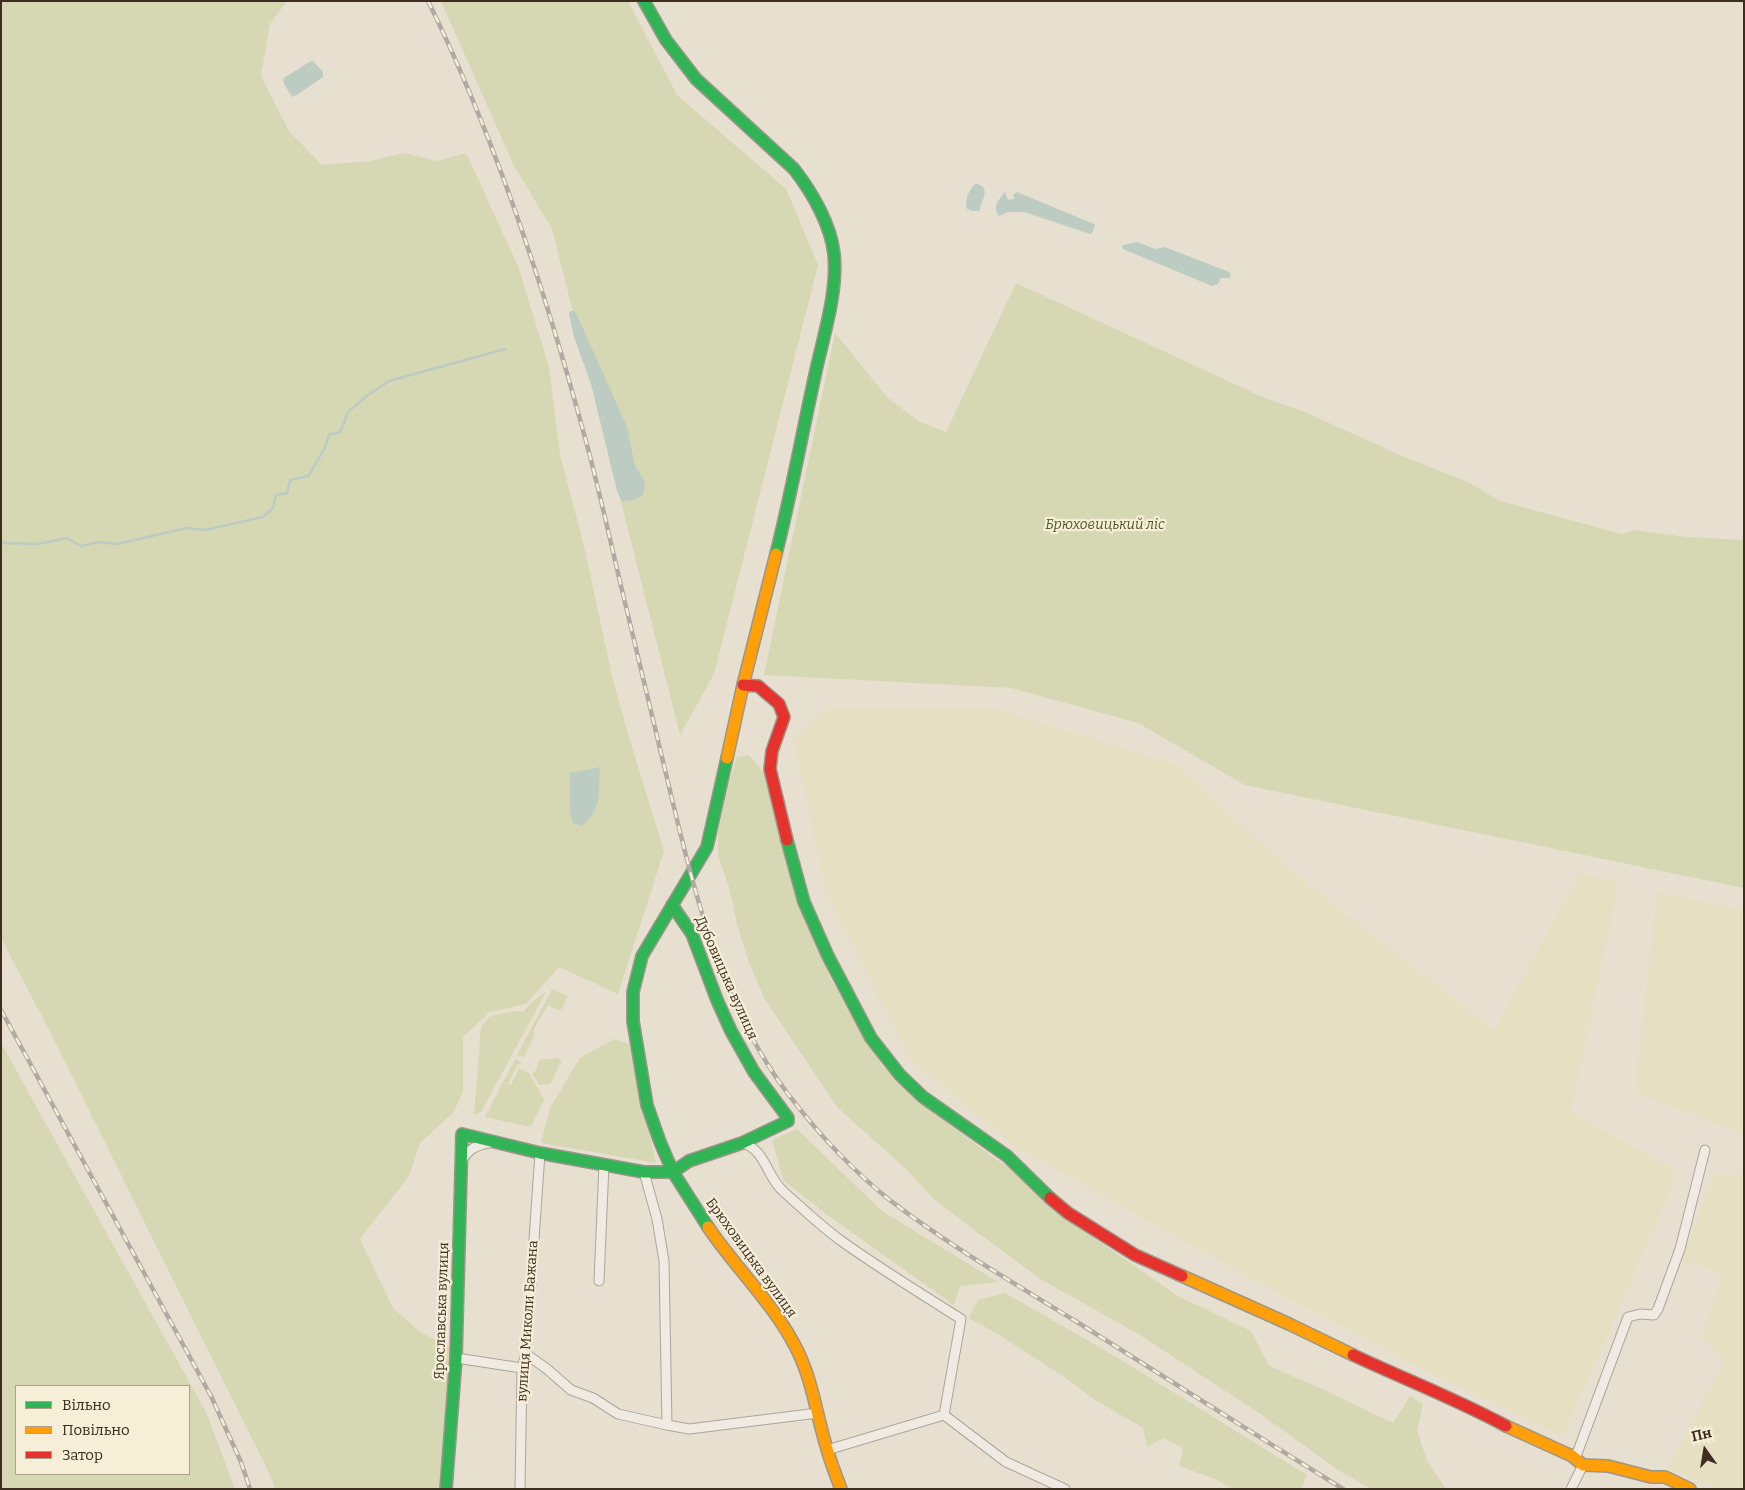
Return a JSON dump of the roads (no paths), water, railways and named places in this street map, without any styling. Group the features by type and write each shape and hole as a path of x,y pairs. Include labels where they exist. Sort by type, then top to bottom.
{"street":[{"name":"Брюховицька вулиця","path":"644,1 666,40 696,79 794,169 807,185 825,220 834,253 835,276 828,316 779,543 743,685 707,847 642,956 636,975 632,1004 636,1039 648,1104 660,1142 673,1172 719,1243 769,1306 794,1344 808,1374 827,1450 841,1489"},
{"path":"743,685 758,686 779,704 784,717 772,752 770,770 804,902 828,956 871,1038 900,1075 923,1097 1007,1156 1041,1191 1068,1213 1135,1255 1289,1324 1403,1379 1425,1386 1521,1434 1572,1456 1579,1462 1608,1466 1651,1477 1665,1477 1690,1489"},
{"name":"Дубовицька вулиця","path":"672,905 686,922 692,934 731,1032 754,1072 788,1118 788,1121 742,1143 689,1161 673,1172"},
{"name":"Ярославська вулиця","path":"446,1489 456,1358 462,1134 495,1142"},
{"path":"461,1163 465,1154 474,1147 480,1144 495,1142 540,1153 644,1172 673,1172"},
{"path":"742,1143 755,1148 777,1187 838,1238 880,1268 961,1319 944,1415"},
{"path":"1571,1489 1628,1317 1640,1314 1654,1315 1658,1309 1680,1249 1706,1150"},
{"name":"вулиця Миколи Бажана","path":"520,1489 522,1368 526,1354 540,1153"},
{"path":"599,1281 604,1164"},
{"path":"644,1172 658,1219 664,1261 667,1425"},
{"path":"526,1354 547,1368 571,1390 593,1398 618,1414 667,1425 689,1429 818,1413"},
{"path":"456,1358 522,1368"},
{"path":"827,1450 944,1415"},
{"path":"944,1415 1006,1462 1065,1489"}],"waterway":[{"path":"1,543 38,544 67,538 81,546 99,542 117,544 187,528 205,530 263,517 273,508 276,495 287,493 290,480 308,476 325,448 329,435 340,432 348,412 368,395 389,381 505,349"}],"railway":[{"path":"428,1 453,54 498,163 537,275 555,332 592,466 681,834 702,913 729,989 765,1061 811,1123 863,1177 891,1201 983,1264 1343,1489"},
{"path":"1,1010 211,1396 241,1462 250,1489"}],"park label":[{"name":"Брюховицький ліс","path":"1105,525"}]}
